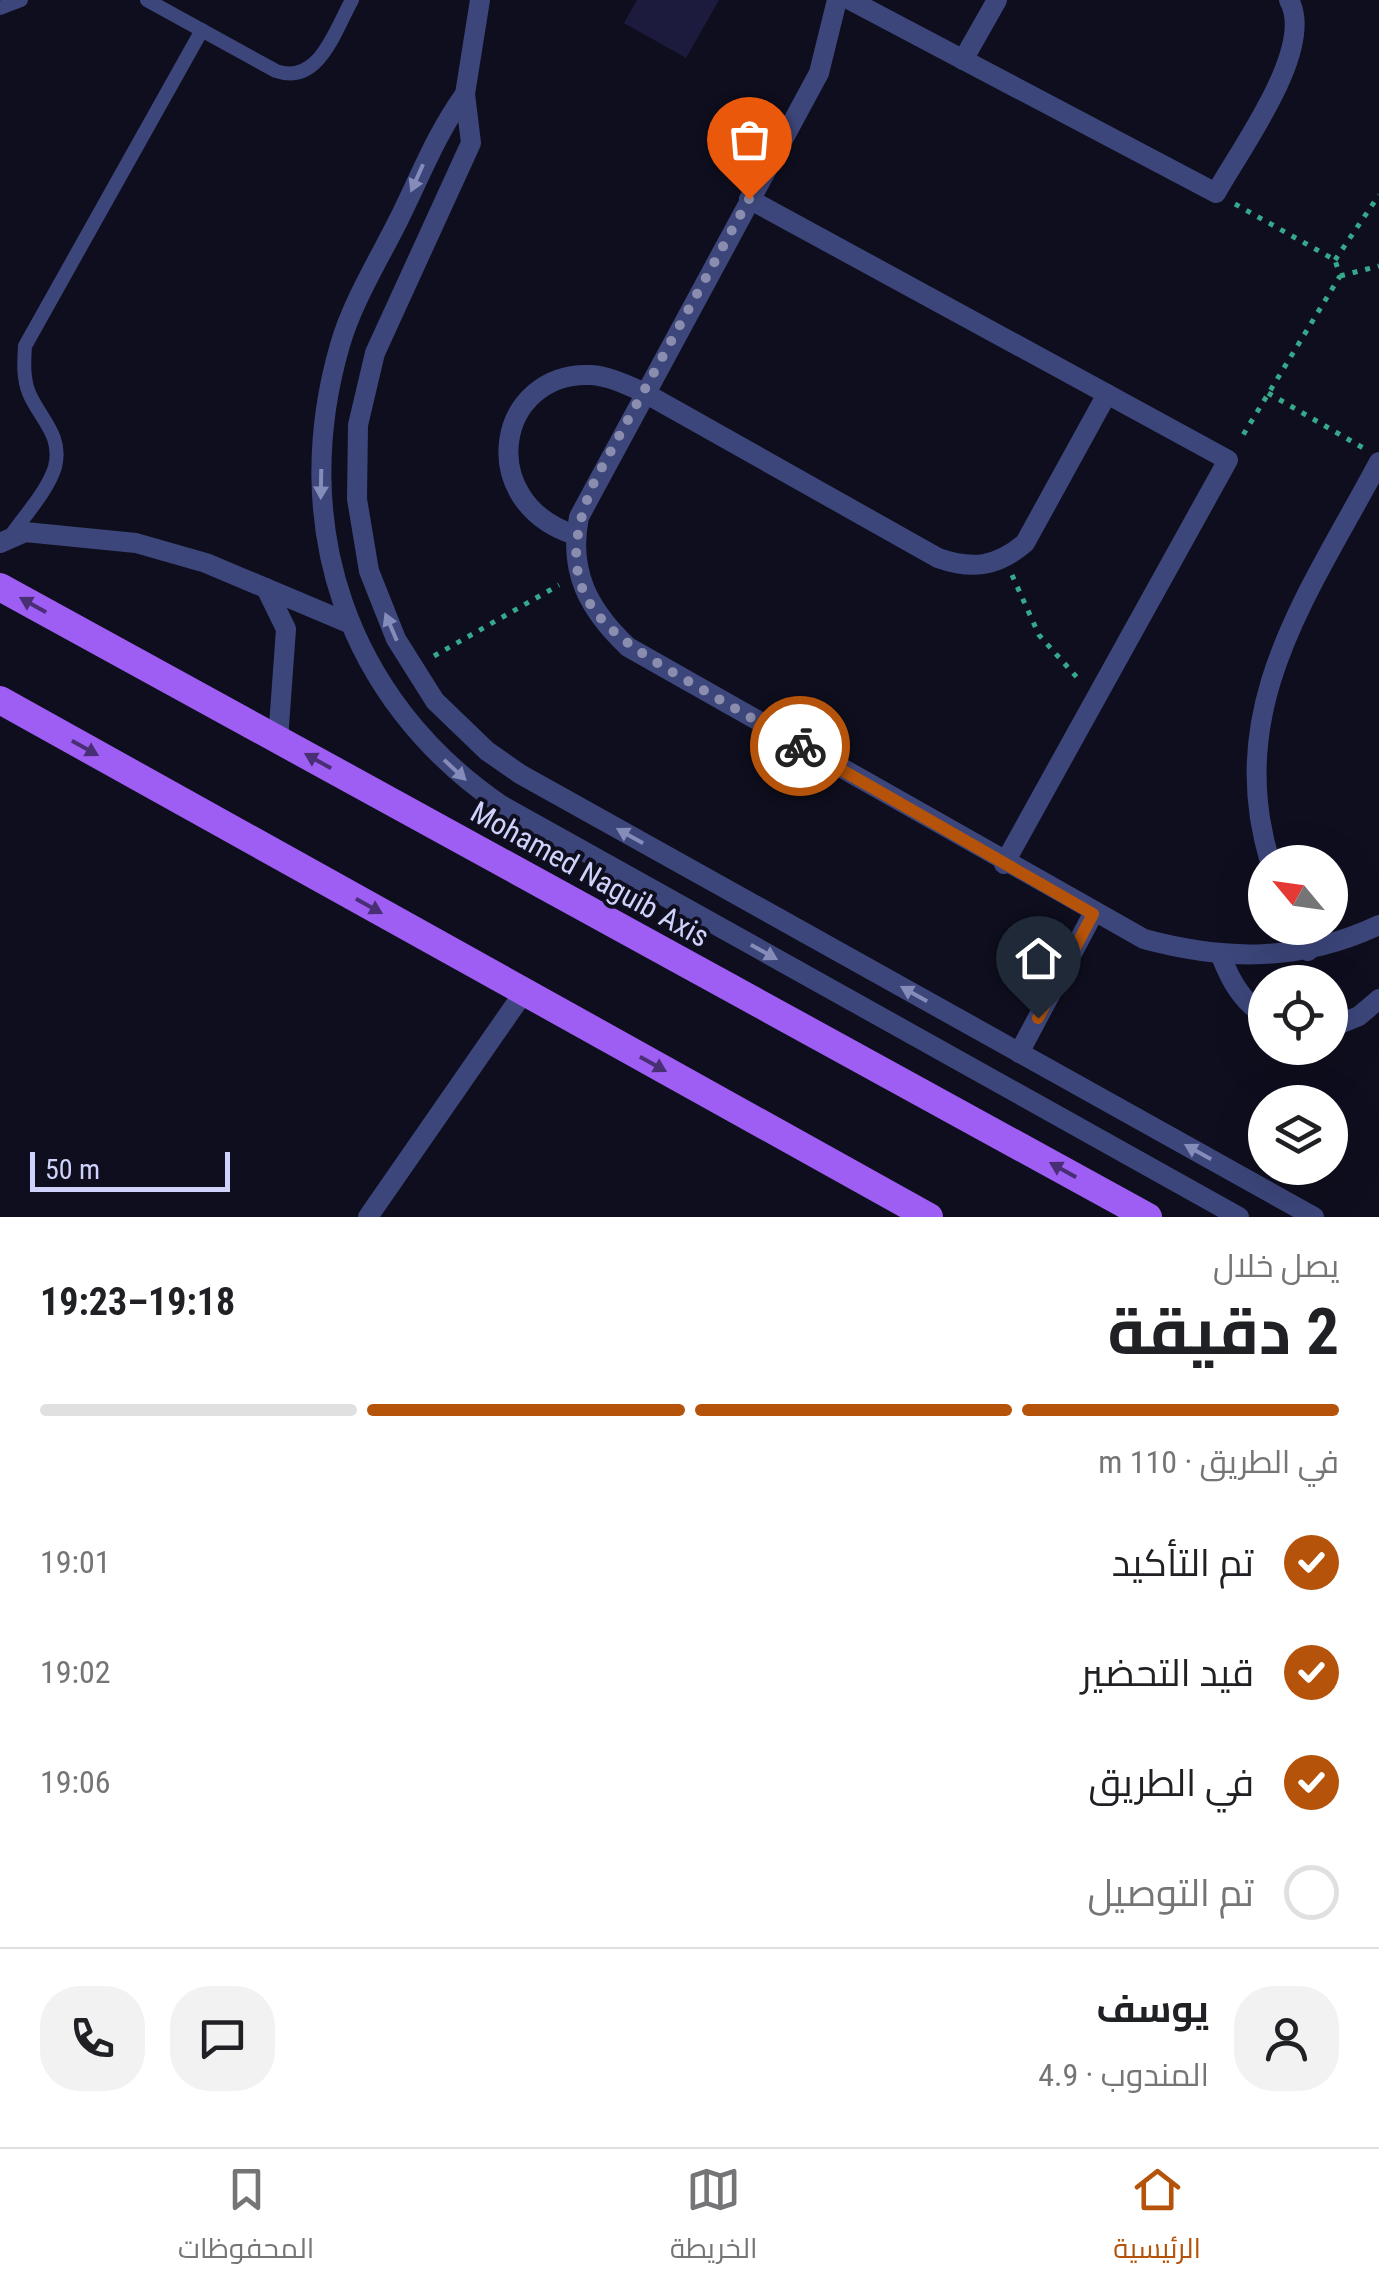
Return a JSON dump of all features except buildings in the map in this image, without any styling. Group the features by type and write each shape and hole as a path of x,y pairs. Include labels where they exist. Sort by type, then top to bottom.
{"main road":[{"name":"Mohamed Naguib Axis","path":"0,587 1148,1217"},
{"path":"0,700 929,1217"}],"street":[{"path":"480,0 465,94 470,143 375,353 358,425 357,498 369,571 396,639 436,701 487,751 520,774 1314,1217"},
{"path":"837,0 818,73 595,480 575,535 579,574 600,621 628,647 1004,864 1144,939 1221,956 1308,951 1379,925"},
{"path":"850,0 1216,194 1289,61 1297,26 1289,0"},
{"path":"963,60 997,0"},
{"path":"465,94 439,130 341,342 323,420 320,502 334,581 364,656 408,724 464,779 501,805 1239,1217"},
{"path":"749,199 1228,460 1004,864"},
{"path":"575,535 550,527 529,511 514,489 507,463 510,436 521,411 540,391 564,379 591,376 643,392 938,558 972,566 1007,558 1025,544 1107,394"},
{"path":"1267,845 1256,778 1260,718 1274,660 1379,459"},
{"path":"6,539 43,532 136,543 206,563 351,624"},
{"path":"266,588 286,629 278,740"},
{"path":"1020,1053 1093,914"},
{"path":"1305,945 1308,951"},
{"path":"1221,956 1231,982 1248,1005"},
{"path":"368,1217 524,992"},
{"path":"1348,1021 1379,999"}],"lane":[{"path":"0,8 21,0"},
{"path":"147,0 276,71 296,75 315,66 352,0"},
{"path":"6,539 54,470 57,450 52,430 29,393 23,370 25,346 202,30"}],"path":[{"path":"1216,194 1335,260 1340,276"},
{"path":"1335,260 1379,195"},
{"path":"1228,460 1340,276 1379,266"},
{"path":"1268,393 1379,459"},
{"path":"1007,558 1020,598 1039,636 1097,696"},
{"path":"414,667 579,574"}],"way so far":[{"path":"749,199 595,480 578,517 574,552 582,589 600,621 628,647 800,746"}],"route":[{"path":"800,746 1093,914 1038,1018"}]}
